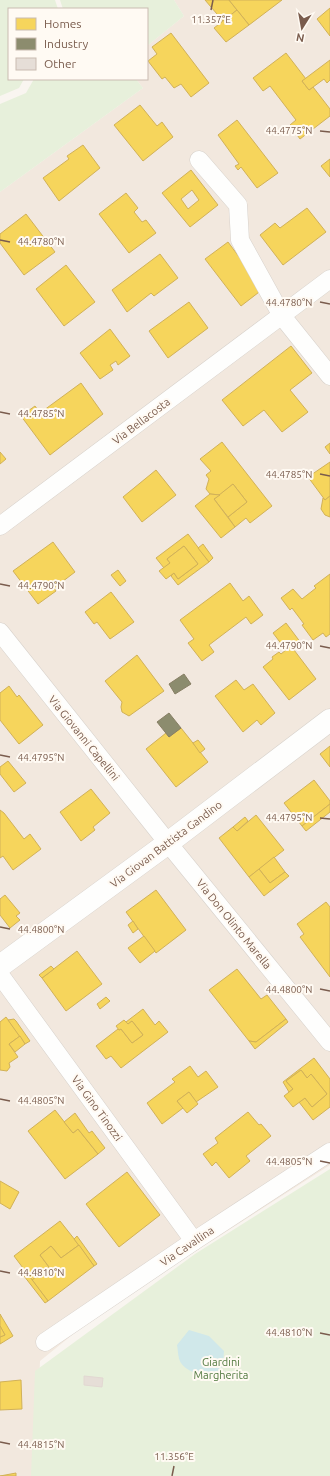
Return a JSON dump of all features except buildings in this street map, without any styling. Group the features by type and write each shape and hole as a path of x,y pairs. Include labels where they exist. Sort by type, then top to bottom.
{"street":[{"path":"199,160 238,205 240,240 282,316 330,376"},
{"name":"Via Bellacosta","path":"0,526 330,279"},
{"name":"Via Giovanni Capellini","path":"0,632 168,843"},
{"name":"Via Giovan Battista Gandino","path":"0,966 168,843 330,720"},
{"name":"Via Don Olinto Marella","path":"168,843 330,1042"},
{"name":"Via Gino Tinozzi","path":"0,975 194,1241"},
{"name":"Via Cavallina","path":"45,1342 194,1241 330,1152"}],"shaded area":[{"path":"174,0 330,0 330,1165 98,1314 40,1361 35,1476 0,1476 0,192 143,88 137,80 148,80 148,45 184,16"}],"green space":[{"path":"0,0 55,0 58,8 8,8 8,80 23,80 19,88 0,96"},
{"path":"60,0 174,0 184,16 148,45 148,8 63,8"},
{"path":"33,80 137,80 143,88 0,192 0,104 26,93"},
{"name":"Giardini Margherita","path":"330,1169 330,1476 31,1476 35,1371 195,1254"}],"water":[{"path":"189,1330 209,1336 224,1351 223,1365 216,1376 192,1372 181,1363 177,1345"}]}
